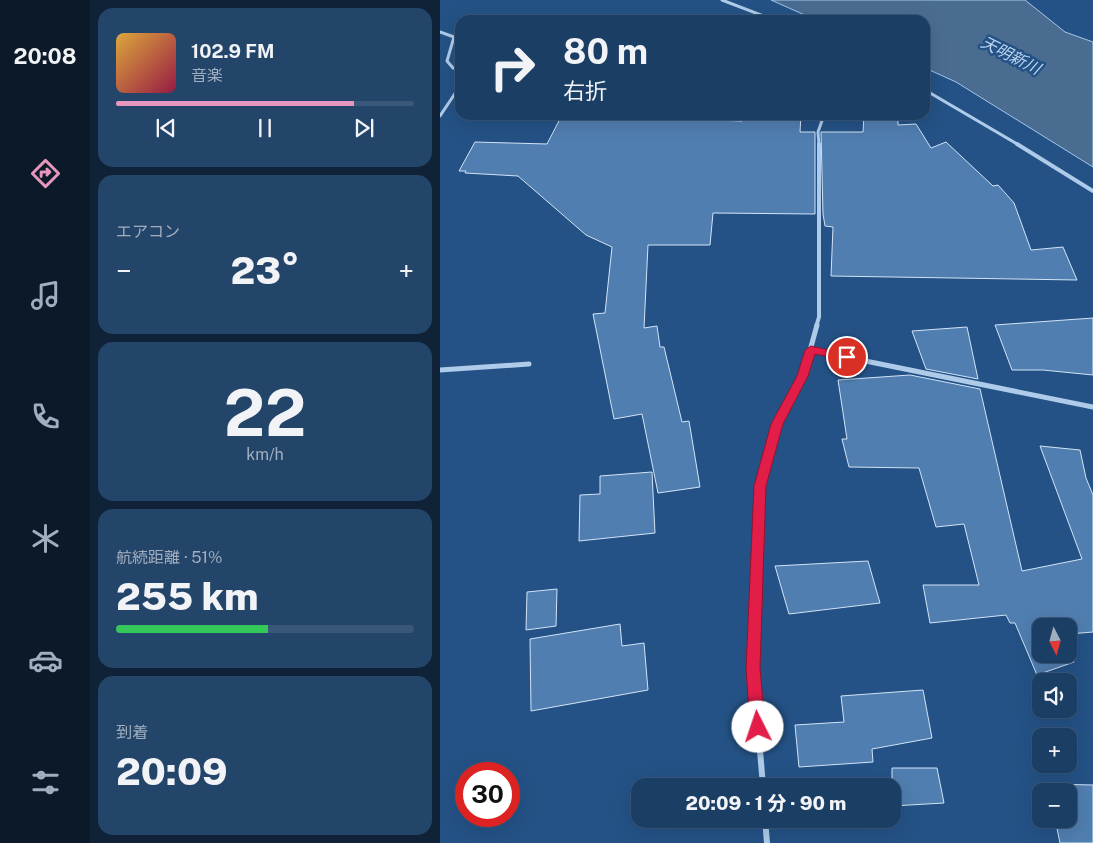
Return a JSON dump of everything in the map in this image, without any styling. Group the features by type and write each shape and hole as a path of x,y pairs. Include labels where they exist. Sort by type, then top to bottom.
{"street":[{"path":"722,0 761,15"},
{"path":"440,32 445,32 454,37 455,40 446,60 455,69"},
{"path":"930,93 992,128 1093,191"},
{"path":"440,116 455,94"},
{"path":"762,778 753,668 760,486 777,424 803,376 819,317 820,160 818,132 822,120"},
{"path":"811,350 1093,407"},
{"path":"440,370 529,364"},
{"path":"766,828 767,843"}],"water":[{"name":"天明新川","path":"771,0 1025,0 1065,32 1093,42 1093,167 956,82 930,70 930,15 805,15"}],"building":[{"path":"559,120 801,120 800,132 815,132 815,214 713,213 710,245 648,245 644,328 657,326 660,347 664,347 682,422 689,421 700,487 658,493 642,414 614,419 593,314 605,313 612,247 586,235 518,176 459,171 475,142 547,144"},
{"path":"864,120 898,120 898,125 916,124 931,148 946,142 993,186 998,185 1014,203 1031,250 1063,247 1077,280 831,276 833,227 825,226 823,214 821,132 863,132"},
{"path":"1093,318 1093,375 1043,370 1012,370 995,325"},
{"path":"967,327 978,379 926,369 912,331"},
{"path":"910,375 980,389 1022,571 1082,559 1040,446 1080,450 1086,478 1093,495 1093,632 1078,633 1078,618 1032,618 1032,663 1071,663 1043,673 1036,673 1015,623 1010,623 1006,615 930,623 923,585 979,585 964,524 936,527 919,468 849,467 842,439 847,439 838,380"},
{"path":"652,472 655,533 579,541 580,495 600,494 600,476"},
{"path":"868,561 880,603 789,614 775,566"},
{"path":"557,589 556,626 526,630 527,592"},
{"path":"620,624 622,646 644,643 648,690 531,711 530,639"},
{"path":"923,690 932,738 872,749 873,762 799,767 795,725 844,722 841,696"},
{"path":"892,768 937,768 944,803 901,805 901,778 892,778"},
{"path":"1077,785 1093,785 1093,843 1060,843 1057,828 1077,828"}],"route":[{"path":"758,727 753,668 760,486 777,424 803,376 811,350 847,357"}]}
